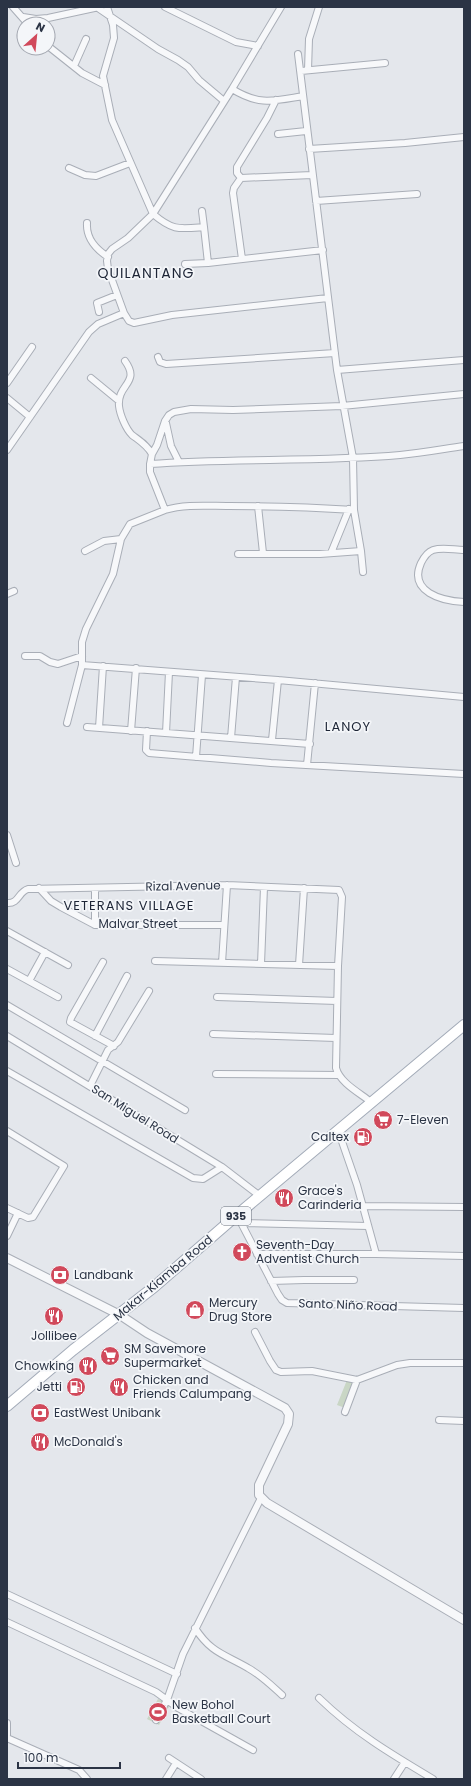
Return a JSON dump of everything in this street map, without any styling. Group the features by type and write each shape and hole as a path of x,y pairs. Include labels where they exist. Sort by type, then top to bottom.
{"main road":[{"name":"Makar-Kiamba Road","path":"7,1406 73,1350 239,1219 260,1196 464,1025"}],"street":[{"path":"13,7 22,16"},
{"path":"56,16 98,7 158,49 188,67 199,80 224,101"},
{"path":"107,7 111,17 114,38 103,76 112,120 130,163 153,214 171,227 182,229 204,227"},
{"path":"166,7 236,42 258,46"},
{"path":"281,7 232,90 153,214 128,238 112,249 108,257 108,269 124,314 129,321 134,323 172,315 328,298"},
{"path":"308,70 309,39 319,7"},
{"path":"74,66 86,39"},
{"path":"56,52 82,73 105,85"},
{"path":"298,54 301,71 306,131 323,250 337,370 342,406 353,458 352,510 361,551 363,572"},
{"path":"301,71 385,63"},
{"path":"232,90 259,101 303,96"},
{"path":"276,100 268,118 237,168 236,173 241,178 312,175"},
{"path":"278,134 306,131"},
{"path":"309,149 405,143 464,137"},
{"path":"69,168 85,174 96,176 130,163"},
{"path":"241,178 234,188 233,193 242,259"},
{"path":"316,201 417,194"},
{"path":"202,211 208,263"},
{"path":"88,224 87,232 91,242 108,257"},
{"path":"185,264 208,263 323,250"},
{"path":"99,312 97,303 117,295"},
{"path":"7,450 89,332 98,324 124,314"},
{"path":"7,383 32,347"},
{"path":"158,357 160,362 166,364 335,353"},
{"path":"337,370 464,360"},
{"path":"125,361 131,369 132,374 122,391 119,401 121,414 128,430 149,448 152,454"},
{"path":"91,378 119,401"},
{"path":"165,510 150,472 150,464 152,454 157,445 165,422 169,415 174,412 191,409 233,410 342,406 464,394"},
{"path":"7,398 30,417"},
{"path":"165,422 171,446 179,462"},
{"path":"150,464 353,458 401,455 464,446"},
{"path":"67,723 82,665 82,642 86,629 113,574 121,539 130,524 175,507 258,506 352,510"},
{"path":"258,506 263,553"},
{"path":"331,553 352,510"},
{"path":"85,551 104,541 121,539"},
{"path":"464,550 440,548 432,550 426,554 418,572 418,580 422,587 430,594 441,598 464,602"},
{"path":"238,554 331,553 361,551"},
{"path":"7,594 14,590"},
{"path":"25,656 40,656 50,662 58,664 82,656"},
{"path":"82,665 136,668 464,697"},
{"path":"99,728 103,666"},
{"path":"131,731 136,668"},
{"path":"166,733 169,672"},
{"path":"196,757 202,675"},
{"path":"231,738 236,677"},
{"path":"272,740 278,680"},
{"path":"307,765 315,683"},
{"path":"87,728 147,731 310,744"},
{"path":"147,731 146,750 148,752 307,765 464,774"},
{"path":"7,835 16,863"},
{"path":"222,963 227,885"},
{"name":"Rizal Avenue","path":"7,903 12,904 16,901 23,890 28,888 227,885 339,890 342,898 338,966"},
{"path":"261,964 264,887"},
{"name":"Malvar Street","path":"39,888 52,901 61,907 95,925 224,925"},
{"path":"95,888 95,925"},
{"path":"299,965 304,888"},
{"path":"7,931 68,965"},
{"path":"29,981 45,952"},
{"path":"155,961 338,966 336,1038 336,1061 338,1075"},
{"path":"103,962 70,1020 73,1024 114,1046"},
{"path":"7,969 58,998"},
{"path":"95,1036 127,976"},
{"path":"90,1086 110,1048 118,1042 149,991"},
{"path":"217,997 337,1000"},
{"path":"7,1006 184,1110"},
{"path":"213,1034 336,1038"},
{"name":"San Miguel Road","path":"7,1036 222,1167 260,1196"},
{"path":"7,1071 194,1178 203,1180 222,1167"},
{"path":"216,1074 338,1075 371,1102"},
{"path":"338,1130 363,1206 376,1254"},
{"path":"7,1131 64,1166 33,1217 28,1218 7,1208"},
{"path":"363,1206 464,1207"},
{"path":"7,1236 18,1213"},
{"path":"239,1219 368,1226"},
{"name":"Santo Niño Road","path":"239,1219 282,1300 292,1304 464,1308"},
{"path":"257,1254 464,1256"},
{"path":"7,1258 120,1314 147,1333 280,1405 289,1414 288,1424 259,1485 258,1493 261,1498 464,1620"},
{"path":"271,1281 354,1280"},
{"path":"255,1332 270,1361 278,1371 286,1373 312,1371 357,1380 397,1365 410,1363 464,1363"},
{"path":"345,1412 357,1380"},
{"path":"439,1420 464,1421"},
{"path":"156,1720 167,1700 183,1654 195,1628 261,1498"},
{"path":"7,1594 177,1674"},
{"path":"7,1622 156,1692 178,1708 253,1750"},
{"path":"195,1628 202,1639 212,1649 249,1668 266,1680 282,1695"},
{"path":"319,1698 342,1720 386,1751 433,1779"},
{"path":"7,1723 7,1735"},
{"path":"7,1738 79,1770 87,1779"},
{"path":"169,1758 197,1778"},
{"path":"394,1779 405,1762"},
{"path":"166,1779 176,1763"}],"green space":[{"path":"347,1380 357,1384 348,1409 337,1405"},
{"name":"New Bohol Basketball Court","path":"158,1699 170,1705 159,1725 147,1719"}],"place":[{"name":"7-Eleven","path":"383,1120"},
{"name":"Caltex","path":"363,1137"},
{"name":"Grace's Carinderia","path":"284,1198"},
{"name":"Seventh-Day Adventist Church","path":"242,1252"},
{"name":"Landbank","path":"60,1275"},
{"name":"Mercury Drug Store","path":"195,1310"},
{"name":"Jollibee","path":"54,1316"},
{"name":"SM Savemore Supermarket","path":"110,1356"},
{"name":"Chowking","path":"88,1366"},
{"name":"Jetti","path":"76,1387"},
{"name":"Chicken and Friends Calumpang","path":"119,1387"},
{"name":"EastWest Unibank","path":"40,1413"},
{"name":"McDonald's","path":"40,1442"},
{"name":"New Bohol Basketball Court","path":"158,1712"}],"district":[{"name":"QUILANTANG","path":"146,273"},
{"name":"LANOY","path":"348,726"},
{"name":"VETERANS VILLAGE","path":"129,905"}]}
